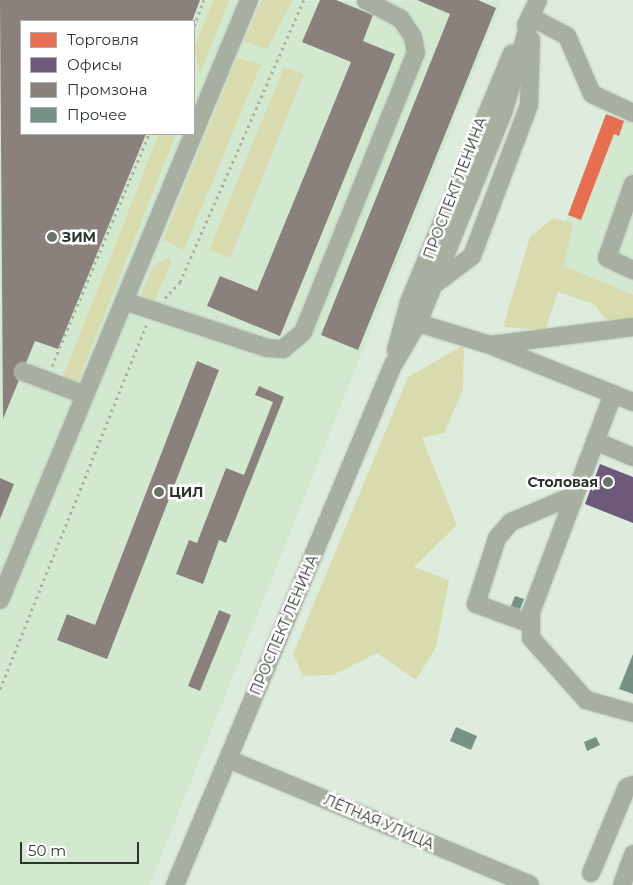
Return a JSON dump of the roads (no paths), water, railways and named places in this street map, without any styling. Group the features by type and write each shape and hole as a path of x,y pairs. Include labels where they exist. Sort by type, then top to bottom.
{"street":[{"path":"195,130 249,0"},
{"path":"124,301 267,348 283,349 303,332 416,53 413,37 400,19 366,0"},
{"name":"ПРОСПЕКТ ЛЕНИНА","path":"393,365 409,302 429,252 496,105 538,0"},
{"path":"429,252 429,262 439,278 472,256 530,104 531,17 567,36 592,94 633,113"},
{"name":"ПРОСПЕКТ ЛЕНИНА","path":"174,885 393,365 418,323 439,278 496,105"},
{"path":"0,600 193,135"},
{"path":"633,184 607,258 633,270"},
{"path":"409,302 418,323 490,345 633,402"},
{"path":"490,345 633,327"},
{"path":"24,372 85,395"},
{"path":"613,394 531,612 531,638 586,700 633,713"},
{"path":"595,441 633,457"},
{"path":"531,624 476,604 497,538 511,522 575,495"},
{"name":"ЛЁТНАЯ УЛИЦА","path":"228,759 530,885"},
{"path":"591,873 627,787 633,785"},
{"path":"622,885 632,859"}],"place":[{"name":"ЗИМ","path":"52,237"},
{"name":"Столовая","path":"608,482"},
{"name":"ЦИЛ","path":"159,492"}]}
